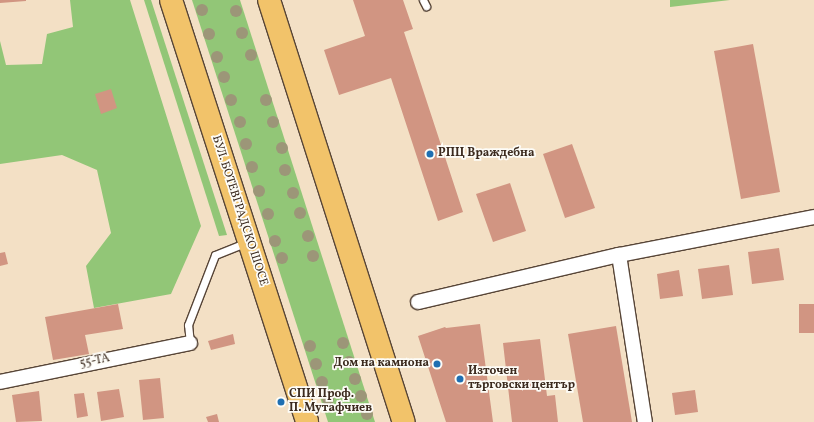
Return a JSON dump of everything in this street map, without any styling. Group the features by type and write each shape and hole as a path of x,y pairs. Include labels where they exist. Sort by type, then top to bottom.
{"main road":[{"name":"БУЛ. БОТЕВГРАДСКО ШОСЕ","path":"171,0 307,422"},
{"path":"269,0 404,422"}],"street":[{"path":"418,302 619,255 814,217"},
{"path":"619,255 645,422"},
{"name":"55-ТА","path":"0,382 190,343"}],"lane":[{"path":"190,343 188,325 215,255 249,242"}],"green space":[{"path":"70,0 130,0 201,226 171,294 94,308 86,266 111,233 97,170 62,155 0,164 0,41 6,65 42,64 47,34 73,27"},
{"path":"144,0 151,0 227,235 219,236"},
{"path":"192,0 240,0 375,422 328,422"},
{"path":"670,0 730,0 670,7"}],"building":[{"path":"0,0 26,0 26,1 0,3"},
{"name":"РПЦ Враждебна","path":"353,0 403,0 413,29 404,32 463,212 438,221 391,78 339,95 324,50 365,36"},
{"path":"753,44 780,192 741,199 714,51"},
{"path":"111,89 117,108 101,114 95,94"},
{"path":"572,144 595,208 565,218 543,154"},
{"path":"510,183 526,231 493,242 476,194"},
{"path":"779,248 784,280 752,284 748,252"},
{"path":"5,252 8,264 0,266 0,253"},
{"path":"729,265 733,295 702,299 698,269"},
{"path":"679,270 683,296 660,299 657,274"},
{"path":"118,304 123,329 85,335 89,354 53,360 45,317"},
{"path":"799,304 814,304 814,333 799,333"},
{"name":"Източен търговски център","path":"480,324 493,422 446,422 418,336 445,327"},
{"path":"616,326 632,422 583,422 568,334"},
{"path":"233,334 235,344 211,350 208,341"},
{"path":"540,339 547,396 555,395 558,422 512,422 503,343"},
{"path":"160,378 164,418 143,420 139,380"},
{"path":"119,389 124,417 101,421 97,392"},
{"path":"695,390 698,412 675,415 672,393"},
{"path":"39,391 42,421 16,422 12,395"},
{"path":"84,393 88,416 77,418 74,394"},
{"path":"217,414 219,422 208,422 206,417"}],"place":[{"name":"РПЦ Враждебна","path":"430,154"},
{"name":"Дом на камиона","path":"437,364"},
{"name":"Източен търговски център","path":"460,379"},
{"name":"СПИ Проф. П. Мутафчиев","path":"281,402"}]}
